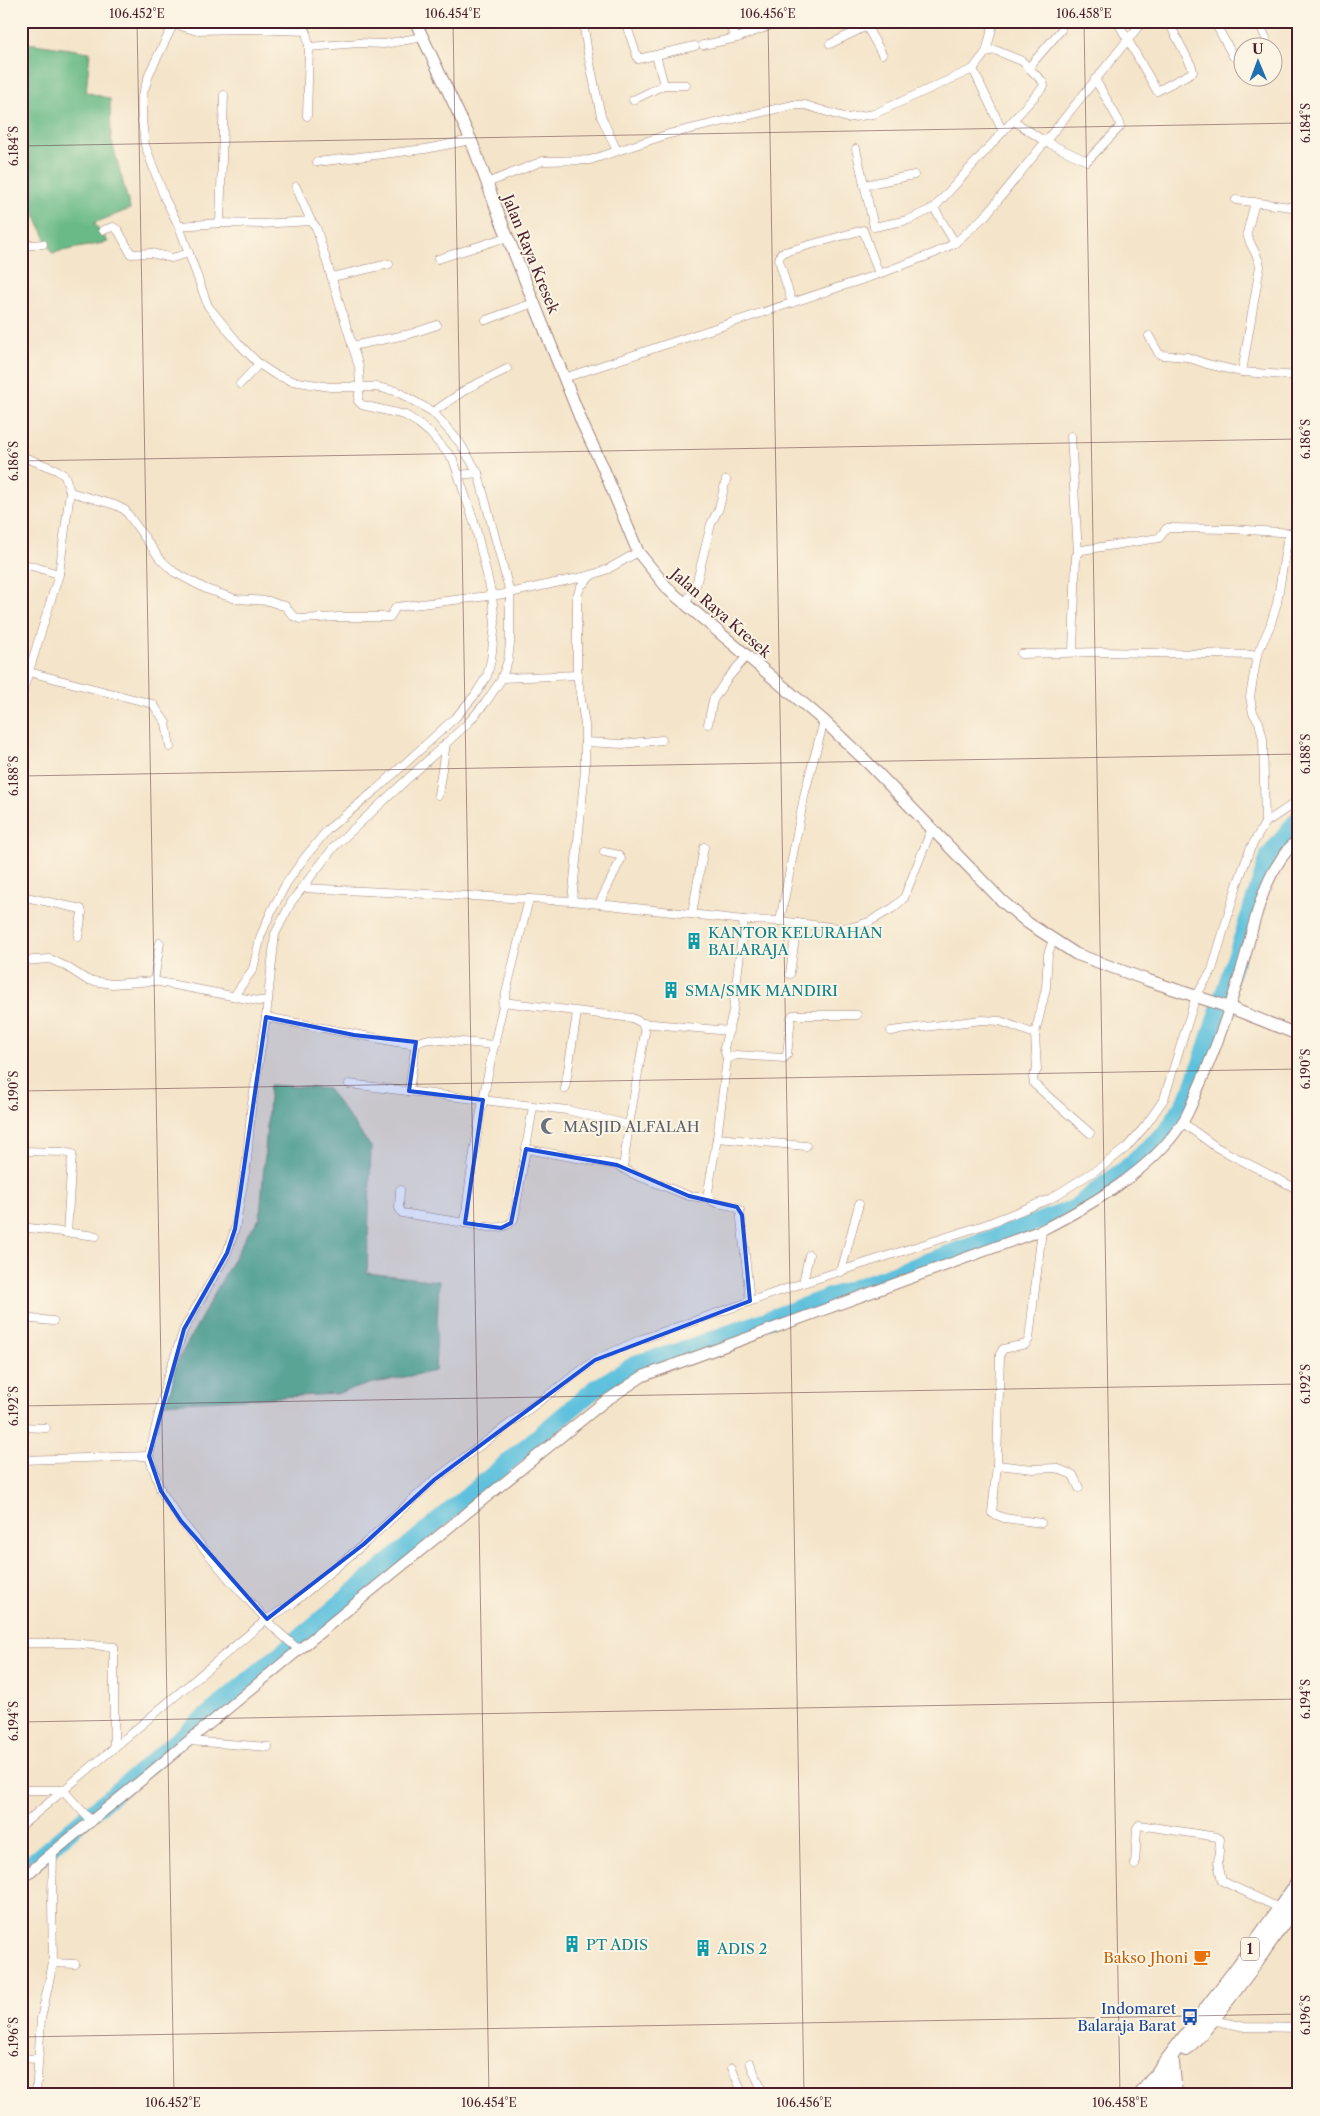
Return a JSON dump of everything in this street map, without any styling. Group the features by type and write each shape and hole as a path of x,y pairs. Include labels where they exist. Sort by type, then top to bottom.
{"highway":[{"name":"1","path":"1141,2095 1206,2017 1239,1966 1284,1910 1299,1882"},
{"name":"1","path":"1284,1910 1299,1899"},
{"name":"1","path":"1154,2095 1172,2068 1177,2053"},
{"path":"1177,2053 1184,2095"},
{"path":"1172,2068 1175,2095"}],"main road":[{"name":"Jalan Raya Kresek","path":"415,21 471,140 507,237 564,378 638,552 669,590 824,721 932,828 1002,901 1028,923 1076,954 1114,969 1229,1007 1299,1035"}],"street":[{"path":"583,21 588,54 602,116 617,151"},
{"path":"625,21 638,59 736,38 779,22"},
{"path":"726,21 736,38"},
{"path":"830,44 877,21"},
{"path":"488,182 543,161 583,161 669,134 793,105 805,105 847,118 874,114 973,69 986,52 994,21"},
{"path":"1116,21 1128,39 1154,89 1158,91 1193,72 1168,21"},
{"path":"564,378 879,274 935,253 955,243 986,215 1044,141 1145,21"},
{"path":"1214,21 1232,54"},
{"path":"1258,21 1266,38"},
{"path":"297,1648 274,1628 229,1579 181,1522 161,1491 144,1456 184,1329 227,1253 235,1229 247,1160 251,1110 266,1017 275,934 292,901 334,847 446,743 462,719 481,699 493,660 502,643 508,594 484,524 460,475 460,443 433,412 396,391 376,387 359,392 292,381 274,374 258,365 208,306 179,226 165,199 145,145 142,96 150,72 175,23 194,30 305,30 309,36 308,116"},
{"path":"867,27 882,54"},
{"path":"1029,67 1062,30"},
{"path":"309,46 359,43 384,44 423,37"},
{"path":"792,303 779,260 781,253 874,227 908,220 934,208 1044,86 1043,82 1022,60 995,50 986,52"},
{"path":"656,55 664,85"},
{"path":"973,69 1003,132"},
{"path":"1014,121 1044,141 1087,161 1120,127 1120,121 1095,79"},
{"path":"633,100 664,85 686,85"},
{"path":"220,223 224,95"},
{"path":"317,162 425,150 471,140"},
{"path":"856,148 874,227"},
{"path":"864,185 914,175"},
{"path":"235,996 253,969 261,935 272,910 286,884 311,850 328,830 462,719 501,679 506,660 496,623 484,524 483,495 476,473 459,456 405,415 362,405 359,392 359,367 320,236 296,187"},
{"path":"1236,200 1299,208"},
{"path":"1242,372 1260,266 1258,256 1247,238 1255,202"},
{"path":"934,208 955,243"},
{"path":"179,226 312,221"},
{"path":"104,230 113,227 118,230 131,254 151,253 172,258 189,253"},
{"path":"863,230 879,274"},
{"path":"438,259 507,237"},
{"path":"21,246 44,244"},
{"path":"332,277 389,264"},
{"path":"486,320 534,303"},
{"path":"352,346 396,337 437,325"},
{"path":"1149,336 1159,354 1162,355 1180,356 1242,372 1299,376"},
{"path":"240,384 258,365"},
{"path":"433,412 468,388 507,369"},
{"path":"1071,436 1078,553 1076,556 1073,652"},
{"path":"21,456 57,470 65,476 70,492 59,574 25,671 21,697"},
{"path":"460,475 476,473"},
{"path":"685,604 696,585 711,524 720,508 726,480"},
{"path":"70,492 115,505 125,510 160,559 174,572 187,580 206,589 236,599 269,601 285,606 293,616 300,619 390,617 396,606 508,594 608,569 638,552"},
{"path":"470,498 483,495"},
{"path":"1078,553 1159,538 1166,528 1232,529 1296,533"},
{"path":"1265,822 1263,739 1259,722 1252,713 1250,697 1257,654 1270,626 1277,603 1287,541 1296,533"},
{"path":"21,563 59,574"},
{"path":"572,901 585,770 585,742 578,675 576,596 581,586 592,574"},
{"path":"1021,654 1073,652 1257,654"},
{"path":"708,724 713,700 727,679 747,656"},
{"path":"493,660 506,660"},
{"path":"25,671 153,704 166,723 170,747"},
{"path":"488,676 501,679 578,675"},
{"path":"780,922 805,792 824,721"},
{"path":"585,742 622,744 662,740"},
{"path":"438,795 446,743"},
{"path":"21,1826 267,1619 292,1604 364,1544 434,1480 595,1360 642,1339 750,1301 988,1224 1050,1199 1104,1165 1126,1147 1146,1126 1164,1098 1199,997 1212,970 1237,885 1250,849 1265,822 1299,800"},
{"path":"301,888 572,901 744,920 797,923 838,928 853,927 869,922 893,908 904,898 932,828"},
{"path":"21,1880 90,1820 189,1741 297,1648 604,1402 643,1376 1042,1230 1081,1210 1106,1194 1155,1155 1183,1123 1214,1054 1260,903 1274,868 1288,848 1299,838"},
{"path":"692,914 704,848"},
{"path":"599,904 621,858 619,855 604,852"},
{"path":"21,896 81,909 78,938"},
{"path":"465,1223 473,1155 483,1100 503,1002 530,899"},
{"path":"709,1198 708,1192 727,1059 724,1048 729,1031 744,920"},
{"path":"790,974 797,923"},
{"path":"1053,940 1048,954 1046,988 1035,1034 1037,1070 1034,1081 1090,1133"},
{"path":"154,981 160,944"},
{"path":"21,961 50,959 87,980 112,984 154,981 258,1001 268,1000"},
{"path":"503,1002 577,1013 632,1018 642,1023 729,1031"},
{"path":"565,1089 577,1013"},
{"path":"727,1059 736,1055 786,1057 790,1018 793,1016 856,1014"},
{"path":"266,1017 396,1042 416,1042 429,1039 495,1045"},
{"path":"891,1031 982,1020 1000,1021 1035,1034"},
{"path":"623,1168 645,1032 642,1023"},
{"path":"409,1091 416,1042"},
{"path":"349,1084 567,1110 629,1125"},
{"path":"400,1190 399,1208 402,1213 501,1228 511,1223 514,1219 533,1106"},
{"path":"1183,1123 1216,1147 1299,1190"},
{"path":"717,1138 806,1146"},
{"path":"526,1149 606,1162 689,1196 709,1198 718,1204 735,1206 740,1210 750,1301"},
{"path":"21,1151 72,1154 67,1232"},
{"path":"841,1272 859,1204"},
{"path":"21,1227 96,1236"},
{"path":"1041,1523 1014,1520 992,1513 997,1465 1000,1354 1003,1349 1026,1344 1029,1339 1042,1230"},
{"path":"803,1283 808,1255"},
{"path":"21,1318 53,1321"},
{"path":"21,1427 46,1428"},
{"path":"21,1460 144,1456"},
{"path":"997,1465 1033,1469 1056,1468 1073,1474 1079,1488"},
{"path":"21,1643 72,1642 114,1648 114,1747"},
{"path":"189,1741 268,1747"},
{"path":"21,1790 63,1790 90,1820"},
{"path":"1135,1865 1137,1828 1139,1825 1217,1836 1220,1839 1218,1870 1222,1881 1284,1910"},
{"path":"36,2095 37,2059 42,2012 53,1963 53,1851"},
{"path":"53,1963 75,1964"},
{"path":"1206,2017 1245,2027 1299,2028"},
{"path":"21,2058 37,2059"},
{"path":"750,2063 764,2095"},
{"path":"732,2068 743,2095"}],"highlighted area":[{"path":"266,1017 354,1035 416,1042 409,1091 483,1100 465,1223 501,1228 511,1223 526,1149 617,1165 689,1196 737,1207 742,1215 750,1301 595,1360 434,1480 364,1544 267,1619 181,1521 161,1491 149,1456 184,1329 227,1253 235,1229"}],"green space":[{"path":"21,42 90,52 86,92 110,99 111,138 130,209 94,223 108,242 52,253 24,190 21,188"},
{"path":"270,1085 328,1089 371,1147 367,1273 439,1281 435,1371 369,1384 336,1394 162,1403 178,1360 246,1236 260,1218"}],"waterway":[{"path":"21,1872 596,1388 638,1363 678,1352 1073,1209 1129,1166 1168,1130 1193,1088 1269,856 1299,818"}],"place":[{"name":"KANTOR KELURAHAN BALARAJA","path":"694,941"},
{"name":"SMA/SMK MANDIRI","path":"671,990"},
{"name":"MASJID ALFALAH","path":"549,1126"},
{"name":"PT ADIS","path":"572,1944"},
{"name":"ADIS 2","path":"703,1948"},
{"name":"Bakso Jhoni","path":"1202,1957"},
{"name":"Indomaret Balaraja Barat","path":"1190,2017"}]}
